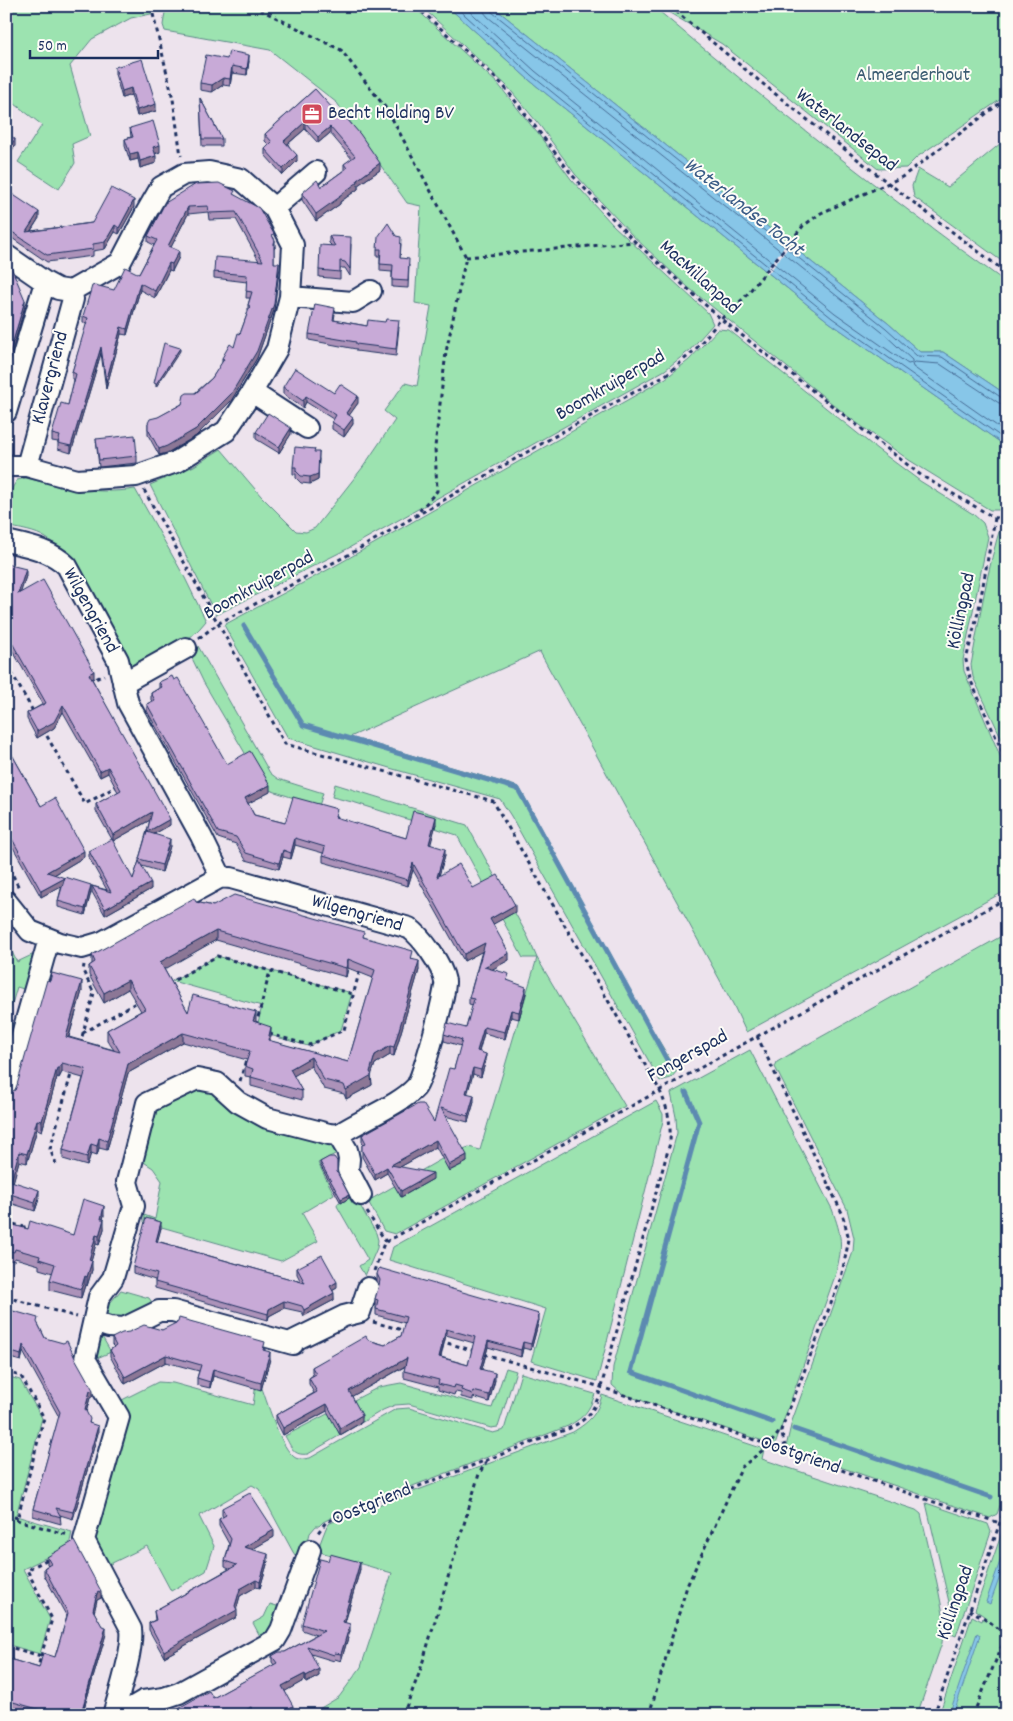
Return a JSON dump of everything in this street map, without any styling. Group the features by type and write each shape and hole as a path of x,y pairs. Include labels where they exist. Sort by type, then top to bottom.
{"street":[{"name":"Klavergriend","path":"209,172 241,179 274,208 293,245 290,297 277,349 252,392 226,431 176,462 136,476 77,480 12,468 73,299 71,291 120,263 161,187 184,174 209,172"},
{"path":"274,208 316,172"},
{"path":"6,255 45,282 58,289 71,291"},
{"name":"Klavergriend","path":"6,412 45,282"},
{"path":"290,297 352,302 371,291"},
{"path":"252,392 306,428"},
{"name":"Wilgengriend","path":"6,541 47,552 67,566 118,660 128,703 201,836 221,877 231,878 409,928 418,934 435,959 445,980 444,998 418,1085 405,1096 338,1134"},
{"path":"121,675 186,648"},
{"path":"6,901 30,931 82,948 102,942 221,877"},
{"path":"6,1091 50,939"},
{"path":"310,1550 281,1630 275,1640 179,1693 164,1698 143,1701 126,1711 113,1714 128,1657 132,1634 131,1628 84,1540 119,1417 85,1359 100,1297 113,1278 134,1206 127,1182 147,1103 197,1079 217,1084 267,1118 329,1134 338,1134 347,1150 348,1170 360,1195"},
{"path":"94,1322 109,1327 124,1328 159,1311 173,1312 293,1344 294,1341 344,1316 360,1312 368,1288"}],"path":[{"path":"152,6 173,100 184,174"},
{"path":"253,6 341,50 388,111 466,257 446,352 435,447 437,491 413,519"},
{"name":"MacMillanpad","path":"416,6 503,85 573,176 636,242 721,319 922,476 995,518"},
{"name":"Waterlandsepad","path":"670,6 745,70 888,183 1007,273"},
{"name":"Boomkruiperpad","path":"186,648 219,623 413,519 667,374 695,350 721,319 744,298 764,276 803,226 816,216 902,177 1007,98"},
{"path":"466,257 636,242"},
{"name":"Oostgriend","path":"136,476 285,744 493,801 660,1089 667,1106 671,1124 670,1143 601,1387 592,1412 582,1422 564,1431 326,1522 318,1530 310,1550"},
{"path":"995,518 1007,517"},
{"name":"Köllingpad","path":"995,518 979,608 966,660 970,679 1007,762"},
{"path":"6,664 7,669 38,720"},
{"path":"85,685 121,675"},
{"path":"34,712 42,708"},
{"path":"43,729 85,804 126,781"},
{"name":"Fongerspad","path":"385,1243 1007,898"},
{"path":"78,1051 94,993 83,971 91,945"},
{"path":"167,985 217,956 353,994"},
{"path":"264,1033 309,1045 344,1030 361,966"},
{"path":"255,1031 270,972"},
{"path":"83,1033 142,1000"},
{"path":"649,1715 687,1586 742,1467 768,1445 780,1430 841,1278 850,1240 842,1212 757,1036"},
{"path":"235,1098 250,1048"},
{"path":"56,1164 50,1149 73,1069"},
{"path":"360,1195 364,1206 385,1243 368,1288"},
{"path":"6,1222 32,1229"},
{"path":"6,1297 94,1322"},
{"path":"354,1314 366,1320 413,1333"},
{"name":"Oostgriend","path":"431,1339 601,1387 1000,1523"},
{"path":"6,1372 21,1376 44,1418 18,1518"},
{"path":"780,1430 786,1451"},
{"path":"403,1715 420,1671 479,1474 488,1460"},
{"name":"Köllingpad","path":"934,1715 1007,1502"},
{"path":"6,1514 18,1518 18,1520 84,1540"},
{"path":"36,1673 52,1619 26,1570 51,1557"},
{"path":"969,1610 983,1617 1007,1634 972,1715"},
{"path":"6,1646 41,1656"}],"green space":[{"path":"6,6 154,6 151,14 131,18 92,39 70,66 90,136 72,144 75,163 59,189 18,162 42,125 6,97"},
{"path":"166,6 413,6 498,84 571,179 613,225 708,313 713,324 690,350 665,370 347,549 216,615 150,485 194,466 221,449 261,496 296,531 306,532 315,528 363,467 395,420 384,411 405,383 417,386 431,306 415,303 421,206 407,203 337,103 270,50 165,31 163,25"},
{"path":"421,6 447,6 528,79 829,322 1007,447 1007,510 990,510 909,460 850,418 689,288 632,235 575,174 541,127 507,86"},
{"path":"492,6 653,6 827,148 1007,283 1007,395 943,352 920,352 889,324"},
{"name":"Almeerderhout","path":"658,6 1007,6 1007,95 917,157 906,168 878,169 722,44"},
{"path":"1007,138 1007,265 914,197 912,186 918,169 948,187"},
{"path":"718,329 729,330 877,449 920,481 973,514 983,523 988,537 963,660 964,671 1007,772 1007,890 746,1032 733,1004 541,651 350,737 519,787 649,1024 677,1071 671,1078 660,1081 500,799 288,738 224,625 333,567 666,378 689,360"},
{"path":"26,478 94,491 135,489 185,578 206,621 191,637 134,671 107,619 71,562 46,538 27,530 6,526 7,507 11,491 17,480"},
{"path":"1007,521 1007,750 973,677 971,665 992,557 1002,522"},
{"path":"198,646 270,773 278,779 323,793 319,806 266,789 204,683 189,652"},
{"path":"335,784 467,825 528,937 537,958 523,958 457,835 332,797"},
{"path":"1007,933 1007,1487 997,1514 990,1518 790,1450 786,1447 792,1421 853,1252 854,1238 847,1209 775,1067 777,1062 794,1052"},
{"path":"6,940 17,962 32,955 35,961 30,991 17,987 7,1021 18,1026 6,1066"},
{"path":"217,956 352,993 341,1030 308,1046 256,1031 262,1006 172,981"},
{"path":"537,958 625,1106 395,1234 384,1231 368,1201 454,1152 469,1147 480,1150"},
{"path":"750,1050 832,1209 840,1241 840,1255 836,1273 775,1445 622,1394 612,1385 613,1367 677,1133 671,1093"},
{"path":"189,1088 208,1090 336,1141 337,1153 318,1163 334,1194 302,1213 318,1241 281,1261 144,1222 144,1215 155,1219 162,1181 153,1168 142,1161 150,1106"},
{"path":"656,1101 663,1114 663,1121 597,1381 531,1361 546,1309 389,1260 393,1247"},
{"path":"354,1195 376,1233 378,1240 377,1248 365,1276 359,1266 368,1260 337,1206 338,1203"},
{"path":"121,1290 149,1298 153,1304 124,1322 104,1315 105,1309"},
{"path":"101,1335 111,1352 90,1361 97,1341"},
{"path":"506,1368 516,1371 498,1427 491,1428 409,1404 395,1405 383,1410 308,1454 296,1452 285,1436 379,1387 401,1383 492,1408"},
{"path":"521,1373 595,1394 585,1413 568,1426 335,1516 316,1526 310,1533 302,1565 259,1489 252,1485 199,1516 214,1546 206,1571 171,1591 147,1546 106,1566 91,1531 118,1402 158,1382 173,1383 253,1405 256,1384 260,1383 282,1441 294,1457 303,1459 310,1458 396,1409 409,1408 493,1433 504,1430"},
{"path":"6,1376 20,1380 42,1418 16,1516 72,1532 69,1546 23,1569 50,1619 40,1654 6,1644"},
{"path":"602,1395 764,1449 762,1459 916,1510 921,1514 944,1619 942,1643 917,1715 309,1715 339,1697 361,1667 392,1573 317,1551 326,1528 330,1523 573,1432 592,1417 598,1408"},
{"path":"926,1503 988,1524 991,1532 956,1636 951,1634 952,1615"},
{"path":"1007,1518 1007,1715 939,1715 972,1616 982,1621 984,1616 975,1610"},
{"path":"270,1604 284,1608 275,1630 261,1638 253,1623 264,1617"}],"water":[{"name":"Waterlandse Tocht","path":"447,6 492,6 889,324 920,352 943,352 1007,395 1007,447 829,322 528,79"},
{"path":"1007,1541 1007,1557 990,1604 986,1602"},
{"path":"977,1633 980,1635 953,1715 949,1715"}],"pier":[{"path":"789,240 792,243 767,275 764,273"}],"building":[{"path":"229,51 249,55 247,69 232,66 230,79 223,78 212,85 200,83 206,55 227,59"},
{"path":"142,59 156,104 137,110 131,88 122,91 115,67"},
{"path":"315,89 343,120 346,118 360,134 380,163 357,180 358,182 340,197 316,214 302,193 317,180 321,187 347,168 344,164 355,156 330,127 318,137 305,122 284,141 297,155 283,169 265,149 272,142 265,134"},
{"path":"200,98 222,139 202,139"},
{"path":"153,121 160,145 153,147 156,156 140,161 138,152 130,154 125,139 133,137 130,128"},
{"path":"6,128 10,130 8,134 15,139 6,152"},
{"path":"219,183 235,191 233,194 259,208 274,234 272,235 275,241 274,263 279,263 274,304 257,351 231,394 196,429 159,449 148,429 150,419 158,417 182,404 184,395 196,393 212,378 224,359 222,358 230,344 234,347 250,306 248,305 252,292 246,291 247,275 214,272 215,257 263,261 236,212 209,213 208,206 188,207 168,246 179,251 172,264 169,263 155,291 140,283 127,329 121,327 106,382 101,347 71,446 58,443 60,436 52,434 61,403 68,405 76,374 72,372 88,318 83,316 92,286 95,285 114,290 125,267 139,274 157,240 148,236 165,203 196,184"},
{"path":"111,188 134,200 119,228 115,225 105,242 93,244 93,249 47,255 6,228 6,190 39,212 26,232 92,223"},
{"path":"388,223 396,236 401,237 400,258 409,259 408,281 392,280 393,265 380,264 381,249 377,249 378,237"},
{"path":"329,236 351,237 350,269 345,262 340,261 340,272 319,270 320,245 335,246"},
{"path":"6,264 11,267 25,300 7,362"},
{"path":"315,304 335,308 333,320 367,326 368,320 385,322 386,319 399,320 396,349 356,344 356,342 309,334"},
{"path":"164,343 180,348 156,384 154,383"},
{"path":"295,368 334,393 340,384 358,396 346,413 353,418 344,430 332,422 336,415 306,396 303,401 283,387"},
{"path":"268,413 291,428 279,447 256,432"},
{"path":"135,435 137,456 99,460 96,439"},
{"path":"295,447 315,449 314,452 319,452 318,474 310,477 301,476 296,471 296,467 293,467"},
{"path":"6,564 26,569 18,594 43,580 94,671 89,674 170,819 147,832 152,812 113,835 96,804 121,790 108,767 100,771 63,705 54,722 37,731 27,713 46,703 6,632"},
{"path":"172,676 174,680 178,678 227,764 250,751 270,785 245,798 254,815 285,823 293,797 337,809 335,817 406,838 413,811 436,817 429,844 445,849 437,877 459,864 473,888 498,875 515,905 490,919 509,953 484,967 509,974 507,980 526,987 519,1012 511,1010 505,1032 484,1027 477,1051 486,1054 481,1070 473,1068 466,1093 474,1095 468,1116 441,1108 467,1155 449,1165 436,1140 391,1165 433,1173 401,1191 387,1167 375,1174 362,1151 362,1145 366,1143 362,1135 418,1104 423,1104 434,1122 449,1068 454,1069 462,1040 444,1034 447,1023 466,1028 474,999 469,998 485,943 464,954 413,863 408,880 323,855 325,847 295,838 291,853 283,850 279,863 246,853 236,837 218,832 147,704 155,700 151,693 162,687 159,682"},
{"path":"6,744 41,806 55,798 84,851 47,872 65,878 41,891 6,828"},
{"path":"147,832 170,839 162,865 139,859"},
{"path":"112,839 133,879 139,861 151,883 105,909 92,886 111,892 89,851"},
{"path":"65,877 91,885 85,909 58,901"},
{"path":"234,895 364,932 363,937 413,951 411,959 419,961 394,1047 390,1046 375,1055 370,1072 372,1075 346,1090 344,1085 324,1080 311,1057 290,1069 302,1091 251,1077 253,1069 245,1066 250,1051 183,1033 128,1064 107,1141 99,1138 97,1146 91,1144 87,1157 63,1150 86,1069 62,1063 57,1068 42,1121 37,1120 27,1154 19,1152 11,1181 39,1190 35,1202 7,1193 6,1197 6,1102 9,1093 15,1090 17,1085 47,980 50,981 52,973 82,981 66,1037 120,1052 107,1030 145,1009 128,980 104,993 89,966 95,962 92,955 194,898 196,902 213,906","holes":["216,931 346,968 348,959 375,970 348,1062 268,1040 271,1027 253,1021 256,1012 193,995 188,1012 160,962"]},
{"path":"329,1157 334,1157 337,1161 337,1172 349,1195 341,1199 320,1162"},
{"path":"83,1199 104,1206 101,1219 104,1219 99,1236 96,1235 89,1260 92,1261 81,1289 50,1280 55,1264 39,1259 40,1256 15,1249 14,1252 6,1250 6,1223 28,1229 30,1221 73,1235"},
{"path":"146,1218 161,1222 156,1241 305,1283 297,1268 322,1255 337,1282 330,1286 334,1293 304,1310 302,1306 284,1301 269,1309 268,1314 155,1282 157,1274 133,1267"},
{"path":"379,1268 539,1314 531,1344 523,1342 521,1350 488,1341 480,1369 495,1373 489,1395 473,1391 473,1394 461,1390 462,1387 455,1385 454,1388 438,1384 439,1380 404,1371 407,1358 349,1391 362,1415 340,1428 327,1404 283,1428 276,1415 317,1392 309,1378 316,1374 312,1367 366,1336 368,1340 385,1345 401,1336 406,1317 376,1309 378,1300 375,1299 380,1280 377,1274","holes":["446,1329 475,1337 468,1365 439,1357"]},
{"path":"6,1309 38,1318 37,1322 45,1338 63,1343 67,1341 93,1390 90,1391 85,1409 90,1419 89,1423 98,1426 73,1512 56,1508 61,1517 33,1509 60,1412 23,1345 21,1355 6,1350"},
{"path":"179,1318 265,1342 263,1350 270,1352 261,1383 213,1369 210,1382 197,1378 201,1365 166,1355 125,1377 110,1350 116,1346 112,1338 144,1325 162,1330 178,1322"},
{"path":"250,1493 274,1530 244,1547 268,1554 260,1582 256,1580 240,1589 235,1606 237,1610 164,1651 149,1623 156,1620 154,1611 237,1565 225,1561 231,1539 219,1519 226,1515 222,1508"},
{"path":"74,1541 101,1591 97,1593 93,1610 102,1626 106,1627 81,1713 73,1711 72,1715 59,1715 6,1700 6,1658 39,1668 43,1653 55,1657 68,1613 44,1568 51,1564 47,1557"},
{"path":"330,1554 360,1562 343,1622 350,1624 341,1654 335,1653 334,1655 307,1646 319,1669 282,1686 293,1706 277,1715 256,1715 251,1707 237,1715 166,1715 209,1691 213,1698 277,1663 272,1656 279,1652 285,1652 324,1631 302,1624 320,1559 328,1561"}],"waterway":[{"path":"244,626 303,725 518,789 672,1069"},
{"path":"686,1092 699,1122 631,1372 772,1422"},
{"path":"794,1429 991,1497"}],"place":[{"name":"Becht Holding BV","path":"312,114"}]}
